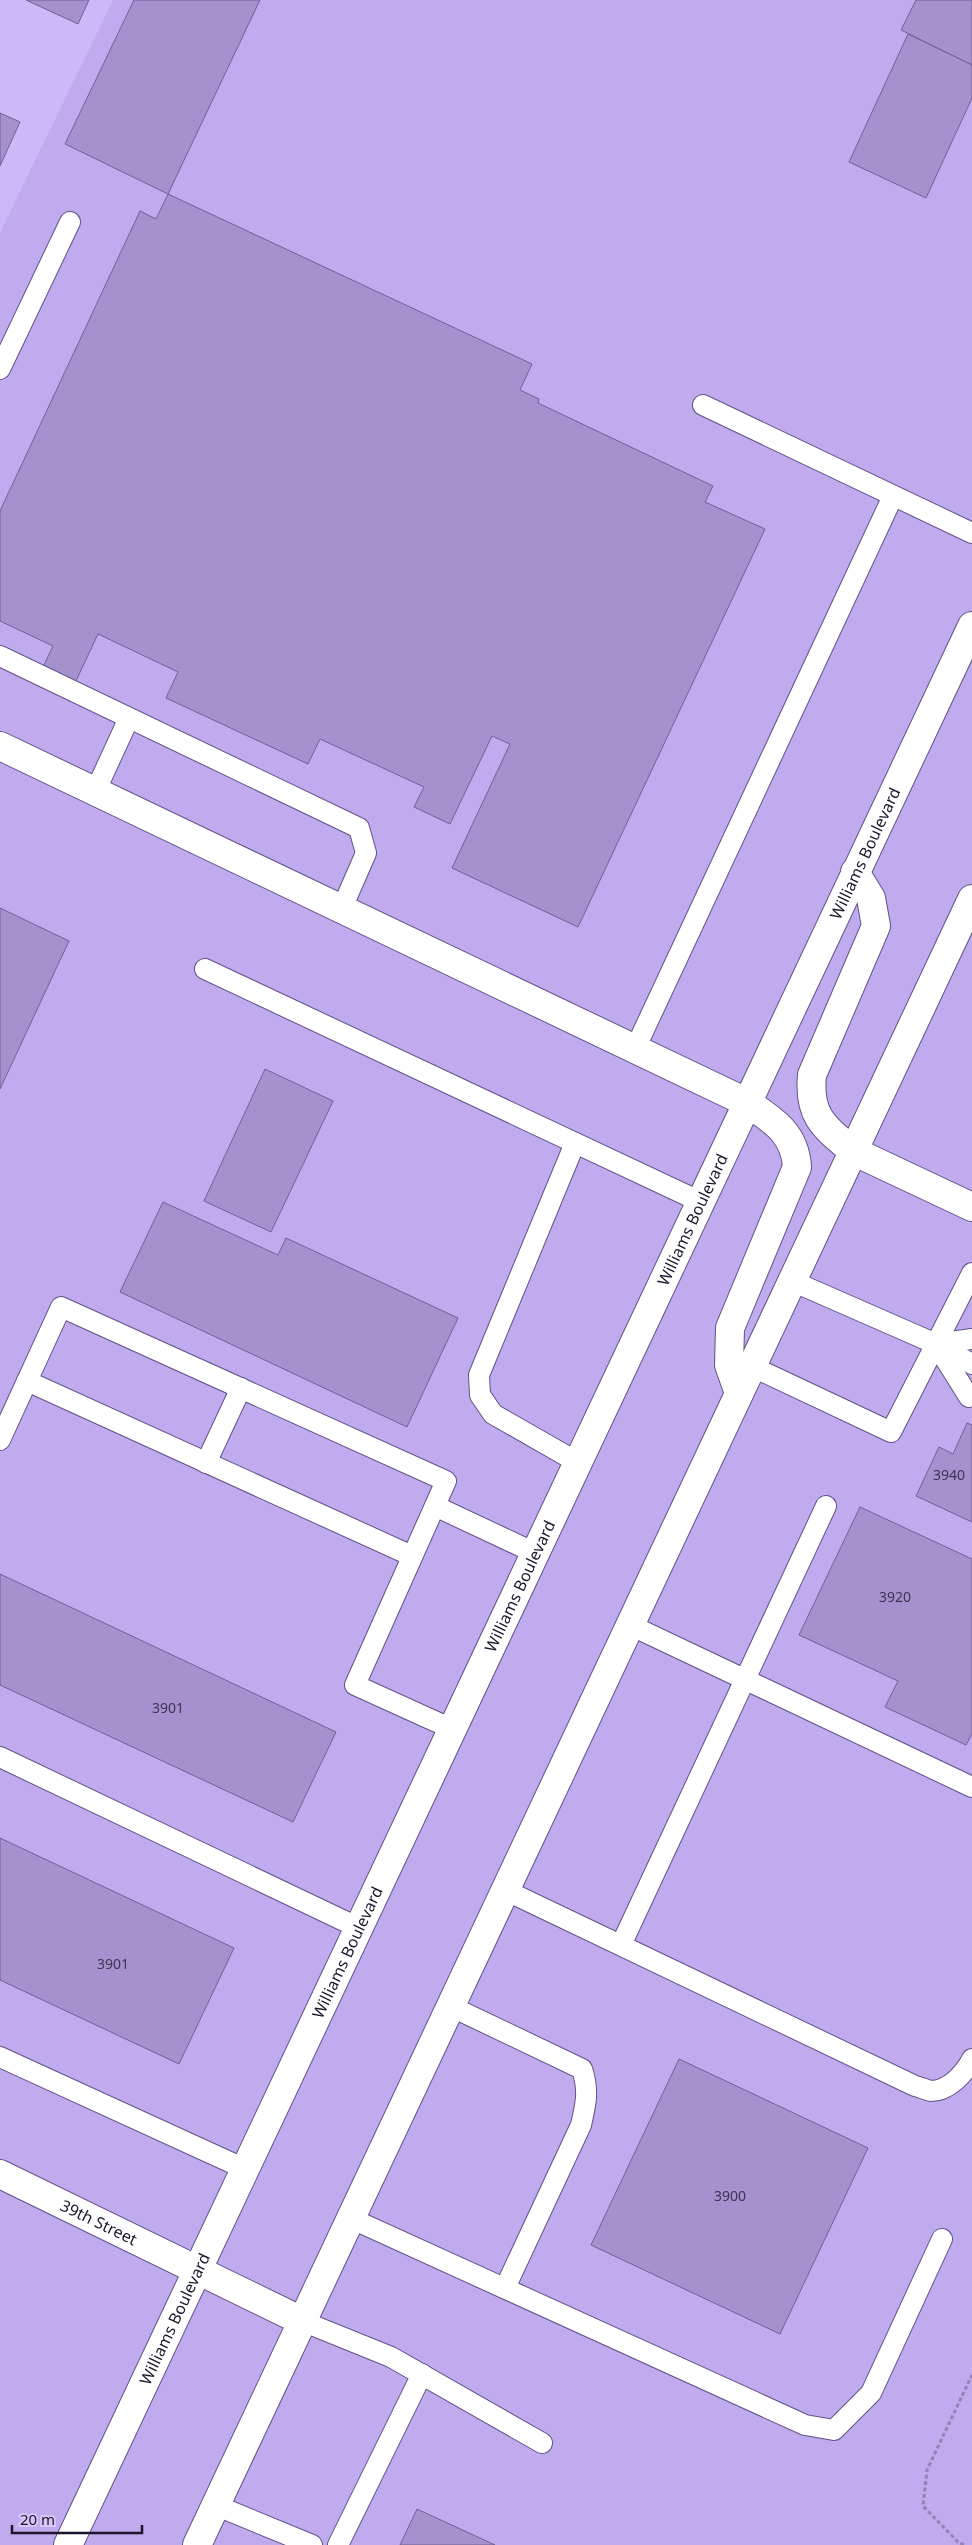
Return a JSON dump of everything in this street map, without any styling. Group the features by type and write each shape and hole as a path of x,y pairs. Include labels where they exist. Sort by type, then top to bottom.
{"main road":[{"name":"Williams Boulevard","path":"68,2545 701,1202 746,1102 972,626"},
{"path":"0,746 635,1048 746,1102 776,1122 788,1137 796,1152 797,1168 730,1328 729,1365 739,1393"},
{"path":"856,872 871,898 876,926 812,1075 810,1094 815,1112 825,1128 853,1151 972,1207"},
{"path":"197,2545 971,900"},
{"name":"39th Street","path":"0,2174 197,2272 302,2321"}],"lane":[{"path":"0,369 70,222"},
{"path":"703,405 972,533"},
{"path":"635,1048 893,496"},
{"path":"0,656 359,828 366,853 342,908"},
{"path":"95,792 129,718"},
{"path":"204,969 701,1202"},
{"path":"575,1143 479,1375 480,1395 493,1414 577,1462"},
{"path":"751,1366 891,1432 972,1273"},
{"path":"792,1281 936,1344 972,1364"},
{"path":"0,1440 61,1307 446,1481 356,1685 452,1729"},
{"path":"936,1344 972,1339"},
{"path":"936,1344 968,1397"},
{"path":"27,1381 412,1556"},
{"path":"206,1463 241,1388"},
{"path":"435,1506 535,1553"},
{"path":"621,1945 826,1506"},
{"path":"630,1625 972,1787"},
{"path":"0,1757 359,1928"},
{"path":"505,1890 915,2086 932,2091 946,2087 959,2077 972,2059"},
{"path":"450,2006 582,2070 587,2084 587,2101 581,2125 505,2288"},
{"path":"0,2057 245,2169"},
{"path":"350,2218 805,2425 834,2430 870,2393 942,2239"},
{"path":"302,2321 391,2357 542,2443"},
{"path":"338,2545 422,2374"},
{"path":"215,2505 312,2545"}],"path":[{"path":"964,2545 958,2542 923,2506 927,2470 972,2375"}],"shaded area":[{"path":"113,0 972,0 972,2545 0,2545 0,233"}],"building":[{"path":"26,0 89,0 78,24"},
{"path":"134,0 260,0 168,194 65,144"},
{"path":"916,0 972,0 972,65 901,30"},
{"path":"908,34 972,65 972,98 926,198 849,162"},
{"path":"0,113 20,122 0,166"},
{"path":"168,194 532,364 520,390 539,399 538,403 713,486 705,502 765,529 578,927 452,868 510,744 492,736 450,824 414,807 424,787 320,739 308,764 166,698 178,672 98,634 75,683 42,669 53,646 0,621 0,511 140,211 156,219"},
{"path":"0,908 69,941 0,1089"},
{"path":"265,1069 333,1101 271,1232 204,1201"},
{"path":"163,1202 278,1255 286,1238 458,1318 407,1427 120,1292"},
{"path":"967,1423 972,1425 972,1522 916,1496 939,1447 953,1454"},
{"path":"860,1507 972,1559 972,1734 966,1745 885,1707 898,1681 799,1635"},
{"path":"0,1574 336,1732 293,1822 0,1685"},
{"path":"0,1838 234,1948 179,2064 0,1980"},
{"path":"679,2059 868,2148 780,2334 591,2245"},
{"path":"417,2509 495,2545 400,2545"}]}
